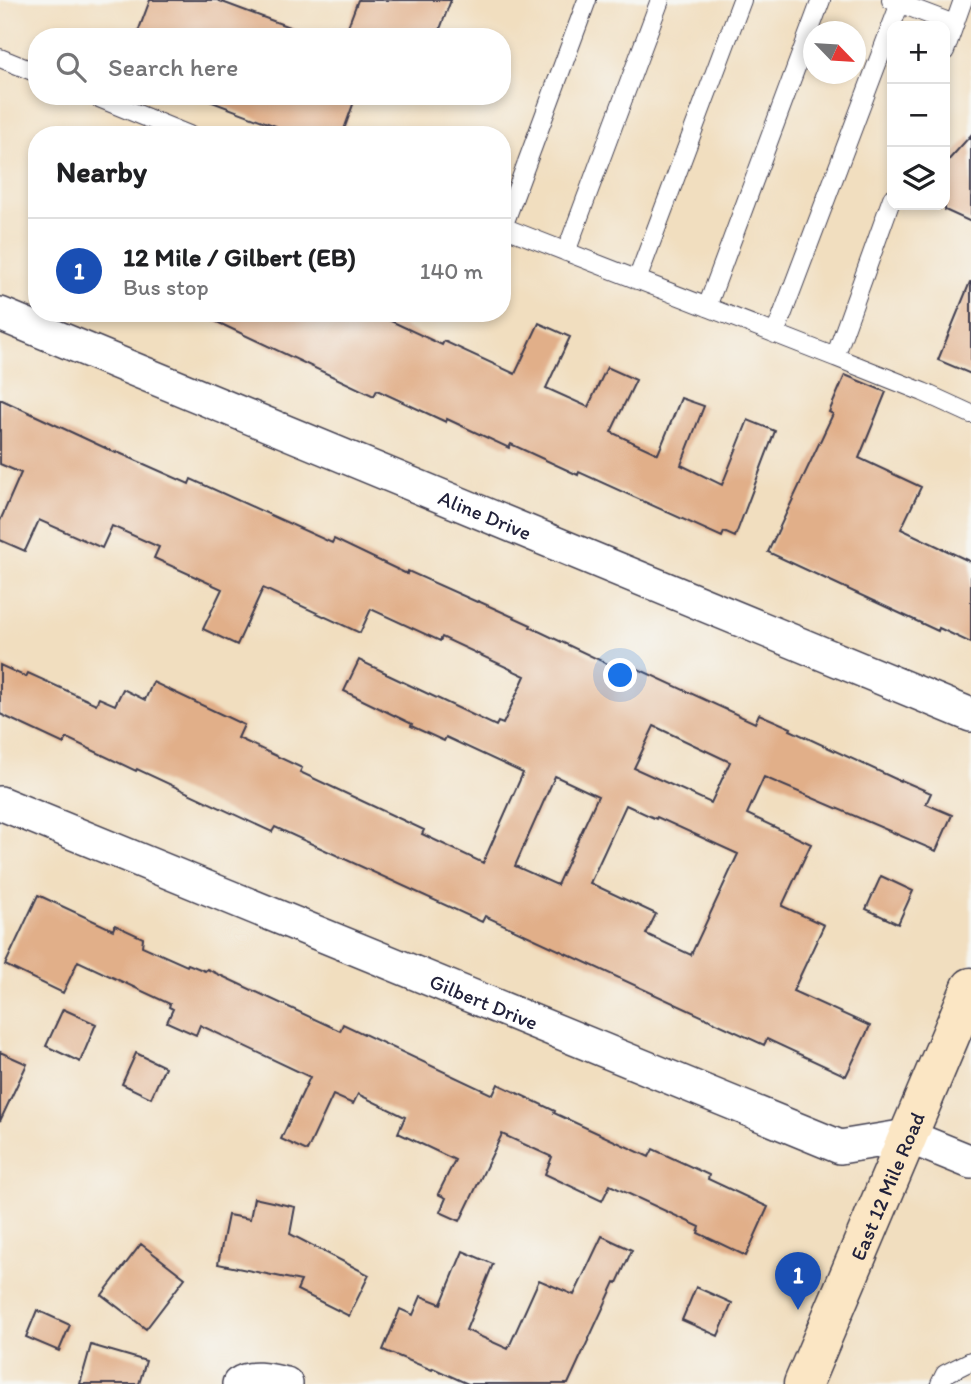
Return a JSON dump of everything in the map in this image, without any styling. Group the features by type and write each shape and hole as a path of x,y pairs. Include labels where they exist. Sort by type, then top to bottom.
{"main road":[{"name":"East 12 Mile Road","path":"803,1384 971,987"}],"street":[{"name":"Aline Drive","path":"0,314 971,715"},
{"name":"Gilbert Drive","path":"0,803 840,1147 907,1136"},
{"path":"907,1136 971,1162"},
{"path":"242,1382 263,1380 286,1384"}],"lane":[{"path":"511,205 587,0"},
{"path":"566,252 660,0"},
{"path":"637,280 742,0"},
{"path":"707,307 821,0"},
{"path":"950,36 964,0"},
{"path":"775,334 895,2 954,24"},
{"path":"0,58 28,69"},
{"path":"116,105 167,126"},
{"path":"835,357 888,210"},
{"path":"511,230 923,392 971,414"},
{"path":"940,1384 945,1374 971,1362"}],"building":[{"path":"150,0 217,0 292,28 140,28"},
{"path":"358,0 451,0 440,28 347,28"},
{"path":"220,105 353,105 345,126 276,126"},
{"path":"971,135 971,222 945,210 950,210 950,158"},
{"path":"971,282 971,374 938,360"},
{"path":"217,322 393,322 442,345 444,341 515,374 539,323 570,337 546,388 588,407 607,367 636,380 611,432 658,454 681,398 704,406 681,465 722,485 748,420 775,431 735,537 724,532 722,537 511,444 509,448 377,390 374,396"},
{"path":"845,375 886,392 859,458 921,487 901,529 971,562 971,643 939,628 938,631 768,552 833,414 829,412"},
{"path":"0,399 189,484 191,479 332,543 334,539 407,574 408,571 478,601 616,668 619,660 755,723 759,714 931,793 926,804 952,815 936,851 764,777 747,814 811,844 782,906 824,925 793,991 870,1026 846,1076 767,1039 764,1045 485,916 482,922 275,827 272,832 67,738 64,744 0,714 0,665 26,677 28,673 96,704 99,698 115,705 123,689 145,700 153,682 244,725 238,738 302,768 300,772 424,830 422,834 483,863 523,773 446,737 444,741 411,726 412,724 344,691 359,660 496,726 498,722 503,724 525,676 442,637 440,641 371,609 360,633 263,588 237,645 203,629 222,589 154,558 159,547 112,526 102,548 39,520 25,551 0,540 0,521 21,473 0,464","holes":["654,726 730,762 711,803 634,768","555,776 598,796 557,885 515,866","626,805 738,854 691,955 646,934 656,914 590,883"]},
{"path":"881,876 913,891 898,924 866,909"},
{"path":"38,895 113,930 115,925 143,938 142,946 187,966 188,964 205,971 207,969 340,1031 343,1024 493,1095 498,1084 649,1157 653,1149 709,1175 708,1179 768,1207 746,1256 698,1233 700,1227 610,1185 602,1201 545,1174 552,1157 502,1134 460,1221 440,1212 446,1198 438,1194 455,1160 398,1133 405,1117 358,1094 353,1104 333,1095 307,1151 281,1139 310,1077 200,1025 196,1035 167,1022 173,1009 169,1007 170,1004 78,961 63,993 5,965"},
{"path":"63,1009 96,1024 80,1062 46,1046"},
{"path":"0,1052 27,1064 0,1121"},
{"path":"136,1053 165,1067 151,1098 122,1084"},
{"path":"254,1198 295,1207 290,1234 369,1275 349,1316 297,1290 301,1281 218,1264 228,1215 250,1219"},
{"path":"602,1236 632,1250 568,1384 468,1384 383,1350 400,1309 413,1315 421,1296 441,1304 463,1251 493,1264 466,1330 508,1349 539,1280 574,1295"},
{"path":"141,1244 185,1278 146,1329 102,1295"},
{"path":"696,1287 732,1303 718,1336 682,1320"},
{"path":"37,1310 70,1325 59,1351 26,1337"},
{"path":"91,1345 146,1361 139,1384 80,1384"}],"place":[{"name":"12 Mile / Gilbert (EB)","path":"798,1310"}]}
